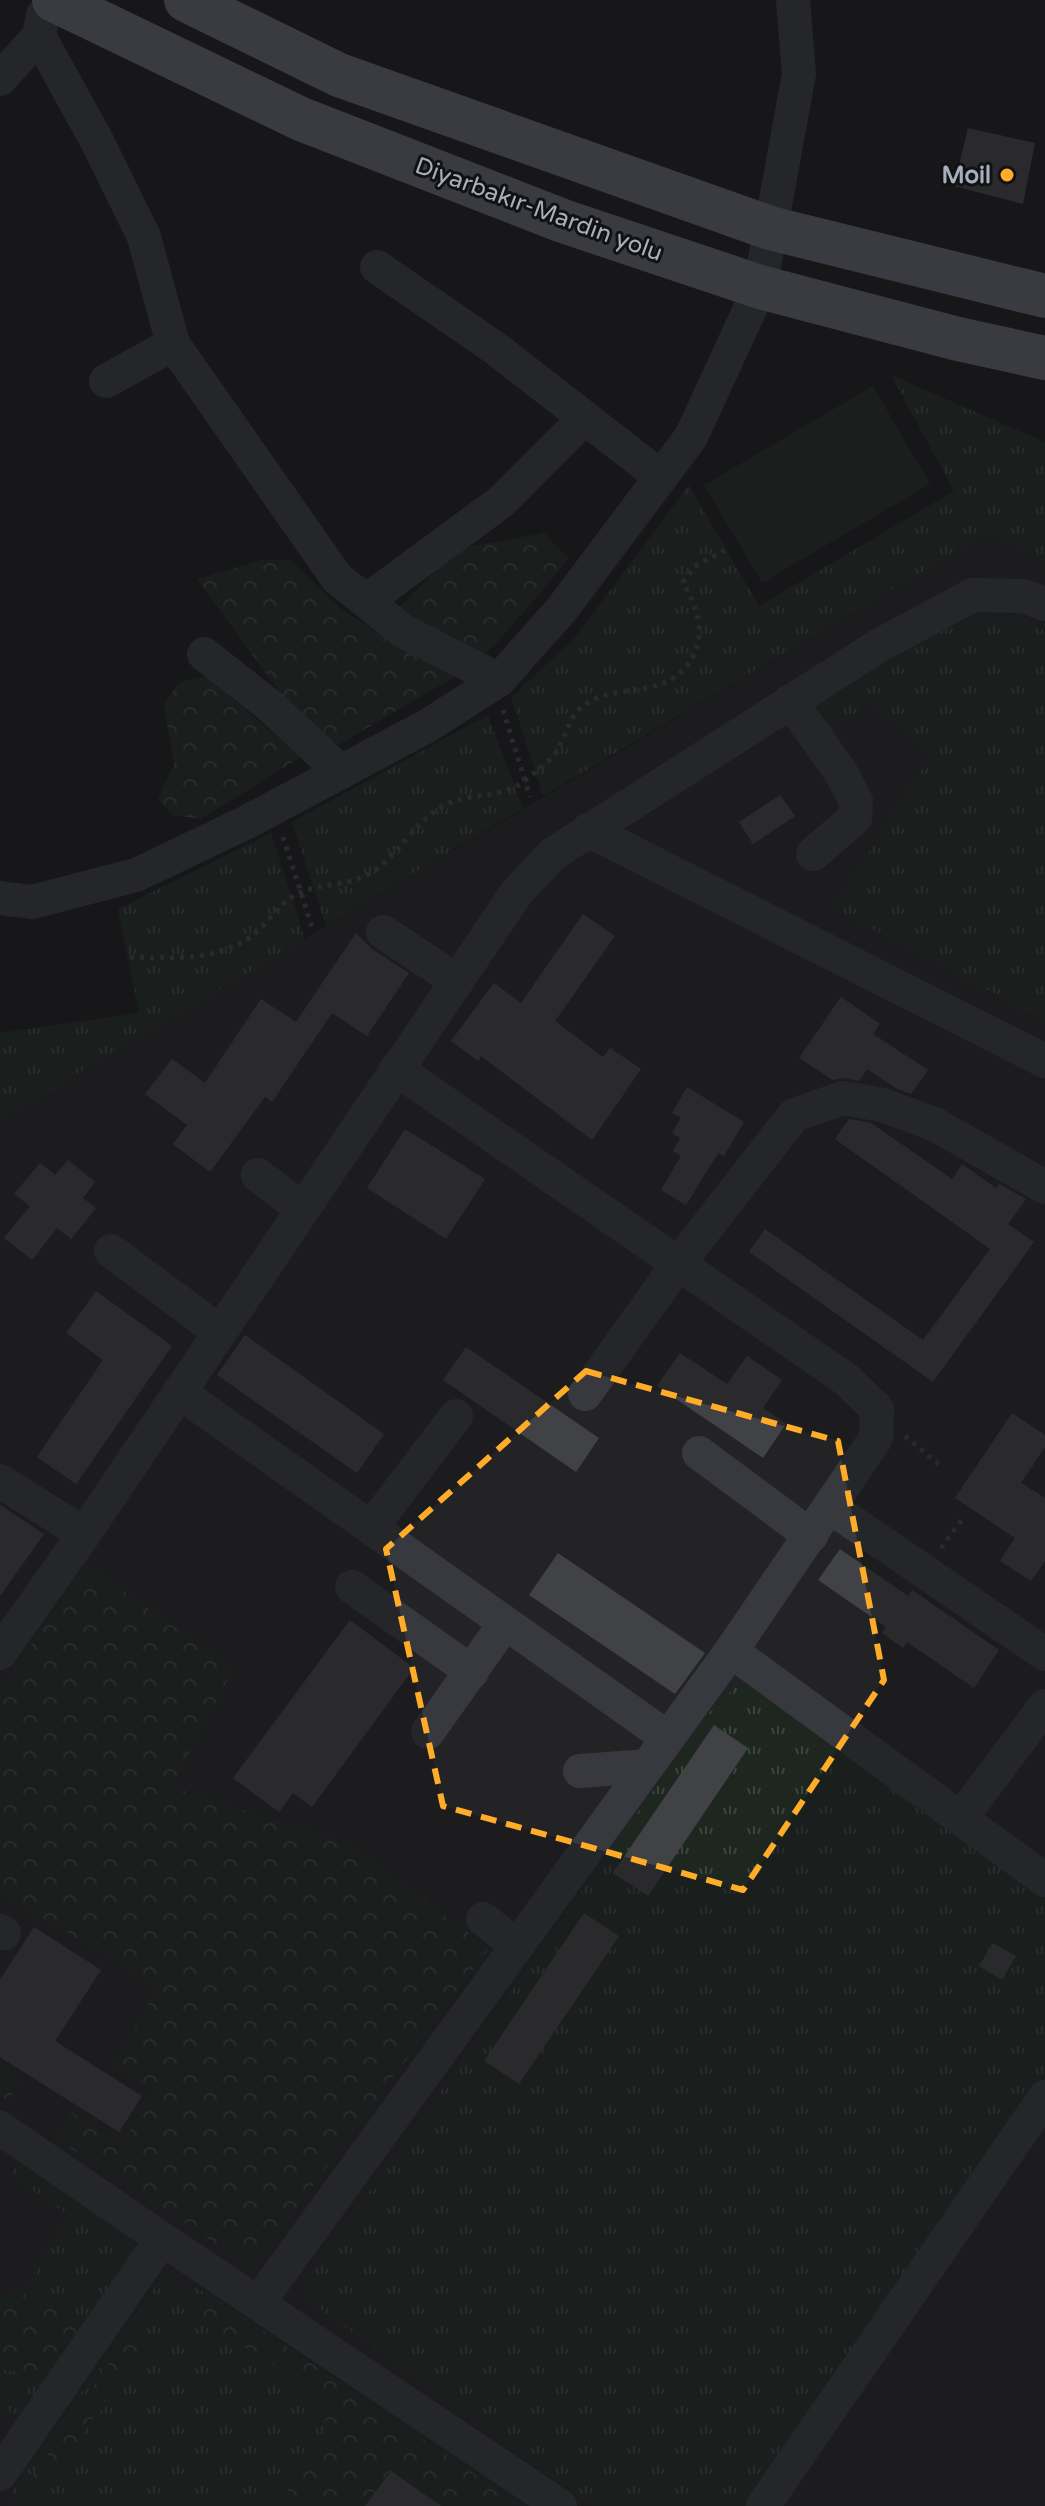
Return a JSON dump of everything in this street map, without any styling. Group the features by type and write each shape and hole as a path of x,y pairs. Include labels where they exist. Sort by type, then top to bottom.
{"highway":[{"path":"186,0 339,75 770,228 1045,296"},
{"name":"Diyarbakır-Mardin yolu","path":"46,18 563,221 760,287 958,339 1045,358"}],"street":[{"path":"46,0 46,18 97,141 144,237 173,344 337,578 403,631 500,691"},
{"path":"0,898 32,902 136,875 249,821 427,726 500,691 691,437 760,287 799,74 793,0"},
{"path":"0,79 46,18"},
{"path":"377,267 495,348 661,477"},
{"path":"106,381 173,344"},
{"path":"366,601 502,501 584,419"},
{"path":"0,1653 84,1534 517,892 553,854 878,646 973,595 1024,596 1045,604"},
{"path":"204,654 270,706 341,772"},
{"path":"790,701 840,771 856,801 855,818 813,854"},
{"path":"588,830 1045,1061"},
{"path":"383,932 457,981"},
{"path":"258,2303 513,1965 647,1766 731,1651 876,1438 877,1409 847,1380 396,1069"},
{"path":"585,1394 678,1264 794,1115 843,1098 883,1105 936,1125 1045,1187"},
{"path":"258,1175 302,1209"},
{"path":"111,1251 220,1332"},
{"path":"179,1392 668,1738"},
{"path":"371,1528 456,1416"},
{"path":"699,1453 811,1536"},
{"path":"0,1481 84,1534"},
{"path":"830,1507 1045,1654"},
{"path":"352,1587 472,1672"},
{"path":"428,1732 505,1623"},
{"path":"731,1651 1045,1880"},
{"path":"961,1818 1045,1706"},
{"path":"580,1771 647,1766"},
{"path":"483,1919 513,1965"},
{"path":"763,2506 1045,2097"},
{"path":"0,2128 560,2506"},
{"path":"0,2475 162,2239"}],"path":[{"path":"130,957 209,956 252,935 292,896 312,887 351,882 372,872 413,831 444,806 470,796 513,787 525,780 551,760 570,722 584,704 605,694 657,687 676,677 693,657 699,636 699,612 683,582 694,567 729,548"},
{"path":"500,691 530,797"},
{"path":"279,826 312,927"},
{"path":"877,1419 905,1436 943,1468"}],"highlighted area":[{"path":"586,1371 838,1441 884,1680 743,1890 443,1806 386,1549"}],"shaded area":[{"path":"990,532 1045,563 1045,2506 0,2506 0,1120"}],"green space":[{"path":"891,375 1045,442 1045,563 990,532 543,796 511,697 573,640 689,485 759,606 954,491"},
{"path":"873,386 930,484 762,583 704,485"},
{"path":"544,533 569,559 494,646 480,657 399,608 457,549"},
{"path":"262,560 291,560 340,608 387,639 458,675 338,745 295,713 197,579"},
{"path":"964,617 1021,618 1045,631 1045,1020 833,909 930,757 872,701 829,731 811,700"},
{"path":"206,676 301,757 201,819 172,815 158,799 174,764 164,705 179,682"},
{"path":"488,715 523,808 326,926 292,822"},
{"path":"271,833 305,939 0,1120 0,1033 139,1013 118,909"},
{"path":"86,1564 233,1669 172,1787 346,1843 489,1948 252,2268 55,2138 71,2112 122,2144 154,2092 113,2064 159,1986 0,1893 0,1690"},
{"path":"756,1685 1045,1898 1045,2072 745,2506 592,2506 323,2311 309,2298 307,2279 708,1714 736,1687"},
{"path":"0,2066 21,2080 9,2101 0,2095"},
{"path":"18,2161 126,2233 132,2241 133,2250 87,2328 22,2293 68,2215 10,2175"},
{"path":"168,2276 209,2294 197,2309 213,2330 263,2357 314,2397 325,2420 322,2448 288,2479 288,2503 291,2506 15,2506 10,2495 160,2280","holes":["127,2335 141,2340 133,2363 38,2497 24,2490"]},
{"path":"22,2293 87,2328 47,2383 0,2368 0,2296"},
{"path":"209,2294 522,2506 441,2506 391,2471 380,2486 390,2494 382,2506 288,2504 288,2479 322,2448 325,2420 314,2397 263,2357 213,2330 197,2309"},
{"path":"128,2335 141,2339 133,2363 37,2498 24,2490"},
{"path":"0,2368 47,2383 19,2417 0,2406"}],"building":[{"path":"968,128 1035,143 1023,204 954,186"},
{"path":"780,795 795,816 753,844 739,822"},
{"path":"583,914 615,936 555,1021 603,1057 610,1048 641,1069 592,1140 481,1056 478,1061 451,1041 494,983 521,1003"},
{"path":"356,933 372,949 409,973 367,1036 332,1013 272,1102 265,1097 210,1172 173,1144 187,1125 145,1094 172,1059 205,1083 261,999 296,1022"},
{"path":"841,997 880,1024 873,1034 928,1070 911,1094 897,1089 867,1069 859,1081 846,1078 833,1080 799,1058"},
{"path":"687,1087 744,1122 724,1156 718,1153 686,1205 661,1190 681,1156 673,1151 680,1138 672,1133 681,1118 672,1113"},
{"path":"849,1119 871,1123 952,1179 962,1164 996,1188 999,1184 1026,1199 1008,1224 1034,1242 933,1382 749,1252 765,1229 923,1340 990,1249 835,1139"},
{"path":"405,1129 485,1179 446,1239 367,1188"},
{"path":"68,1160 95,1182 83,1198 96,1208 71,1239 57,1228 32,1260 4,1238 30,1206 14,1194 40,1163 55,1175"},
{"path":"96,1291 172,1346 76,1484 37,1457 103,1360 66,1333"},
{"path":"245,1335 384,1434 357,1473 217,1375"},
{"path":"466,1347 599,1438 576,1472 443,1380"},
{"path":"680,1353 727,1384 747,1356 782,1380 763,1408 786,1424 763,1458 657,1386"},
{"path":"1012,1413 1045,1435 1045,1447 1021,1483 1045,1498 1045,1561 1031,1581 1000,1561 1015,1538 955,1498"},
{"path":"0,1505 44,1534 0,1596"},
{"path":"840,1549 908,1596 912,1590 999,1650 974,1688 907,1642 903,1648 882,1633 886,1627 818,1580"},
{"path":"558,1553 705,1653 675,1694 529,1595"},
{"path":"350,1620 414,1668 312,1807 293,1793 279,1812 233,1778"},
{"path":"714,1725 748,1748 648,1896 613,1873"},
{"path":"584,1913 619,1936 519,2084 484,2061"},
{"path":"34,1927 101,1970 55,2041 142,2096 119,2132 0,2057 0,1980"},
{"path":"993,1943 1016,1956 1002,1980 979,1966"},
{"path":"391,2471 441,2506 365,2506"}],"place":[{"name":"Moil","path":"1007,175"}]}
